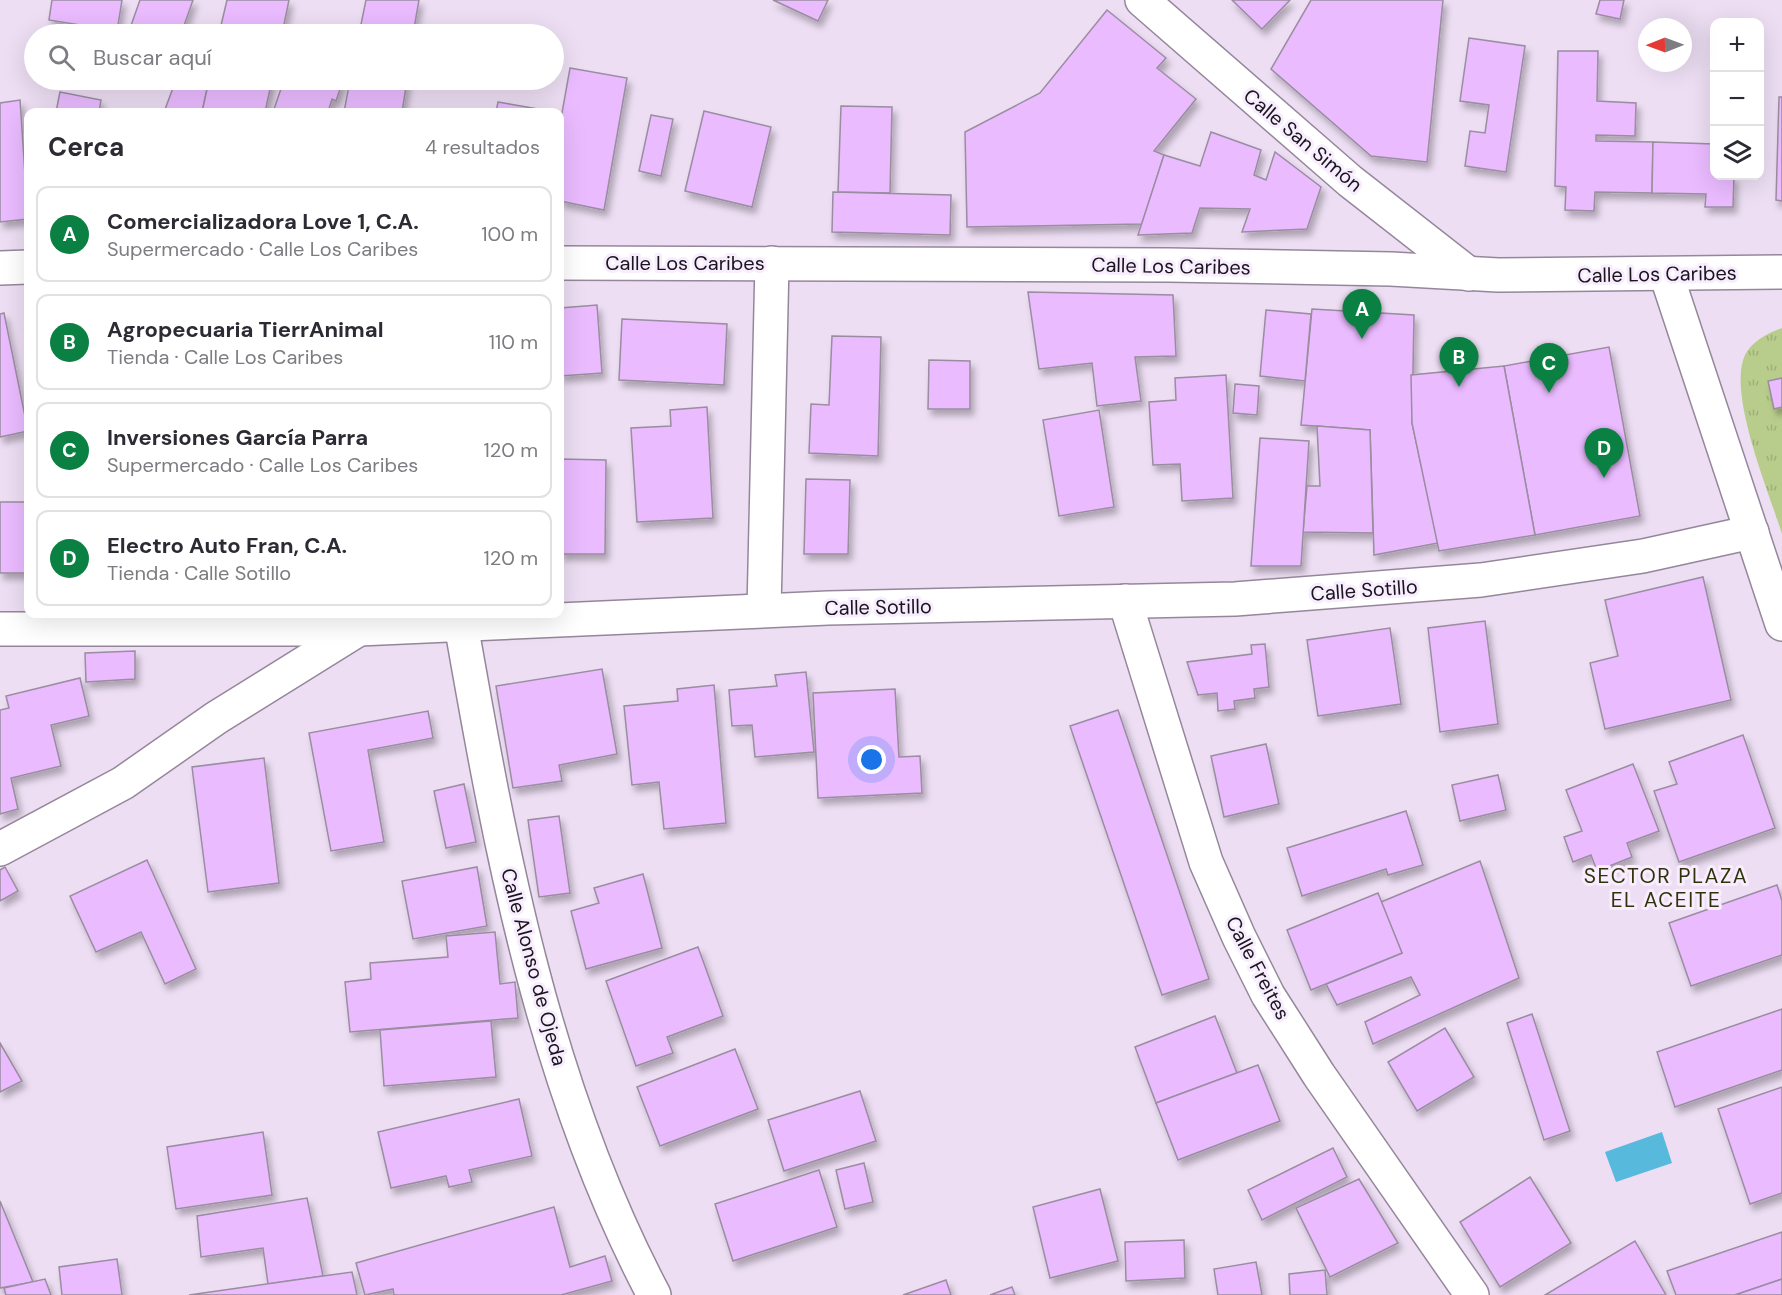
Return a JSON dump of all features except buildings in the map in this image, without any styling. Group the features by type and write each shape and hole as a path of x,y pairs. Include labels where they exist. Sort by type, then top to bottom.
{"street":[{"name":"Calle San Simón","path":"1142,0 1350,180 1469,274"},
{"name":"Calle Los Caribes","path":"564,263 1169,265 1469,274 1782,272"},
{"path":"764,610 772,263"},
{"path":"0,268 24,267"},
{"path":"1666,274 1782,624"},
{"name":"Calle Sotillo","path":"0,629 359,629 764,610 1235,599 1481,580 1643,556 1752,532"},
{"name":"Calle Freites","path":"1125,601 1206,862 1239,937 1268,994 1319,1075 1472,1295"},
{"name":"Calle Alonso de Ojeda","path":"460,624 490,791 536,983 570,1101 596,1174 624,1238 654,1295"},
{"path":"0,849 123,783 216,718 359,629"}],"green space":[{"path":"1782,328 1782,534 1745,417 1741,393 1741,372 1745,355 1752,346 1766,335"}],"water":[{"path":"1662,1132 1672,1163 1616,1182 1605,1152"}],"place":[{"name":"Comercializadora Love 1, C.A.","path":"1362,339"},
{"name":"Agropecuaria TierrAnimal","path":"1459,387"},
{"name":"Inversiones García Parra","path":"1549,393"},
{"name":"Electro Auto Fran, C.A.","path":"1604,478"}],"district":[{"name":"SECTOR PLAZA EL ACEITE","path":"1666,888"}]}
